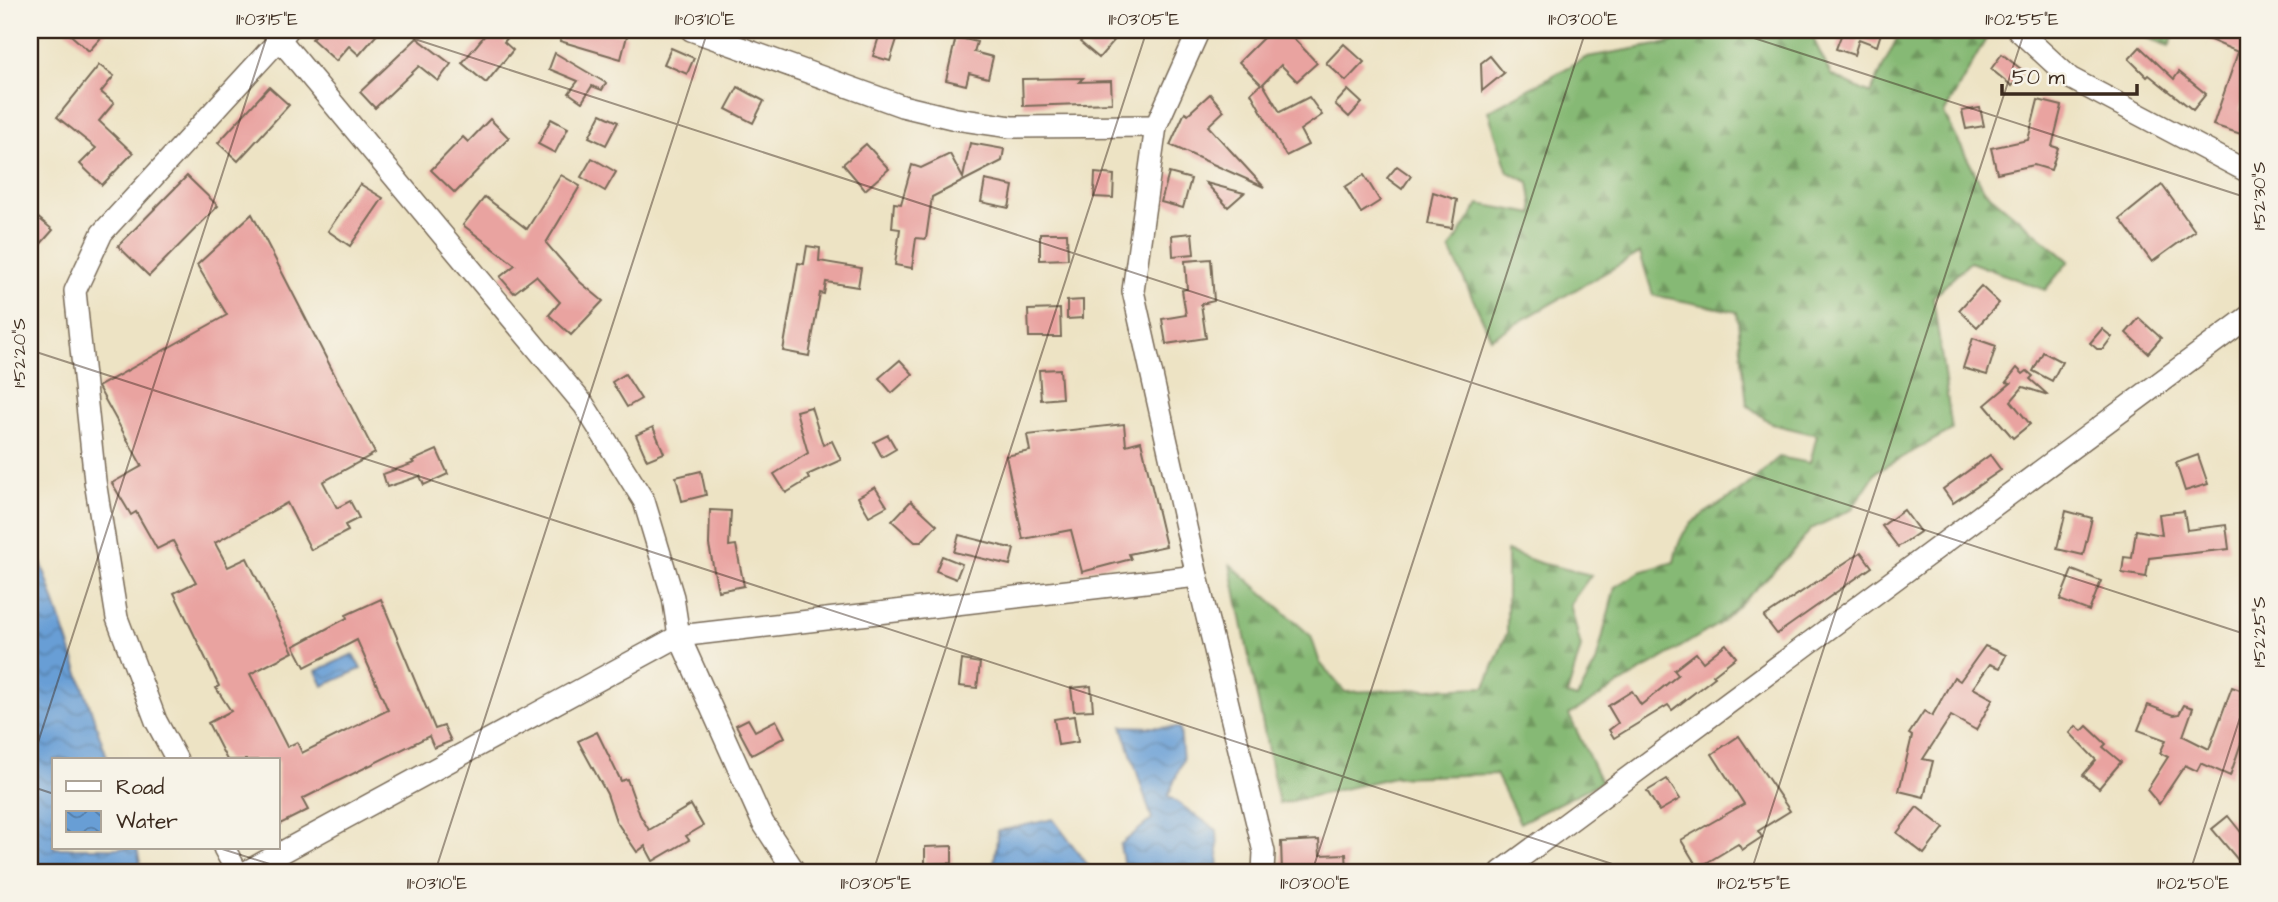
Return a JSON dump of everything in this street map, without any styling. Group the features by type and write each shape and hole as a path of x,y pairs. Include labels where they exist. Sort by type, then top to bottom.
{"street":[{"path":"691,30 902,106 956,119 1011,127 1156,125"},
{"path":"1199,30 1156,125 1133,291 1197,576 1264,852 1263,872"},
{"path":"2018,30 2070,78 2248,172"},
{"path":"176,758 156,721 117,618 95,481 75,291 102,233 280,32 584,405 612,446 644,501 673,597 679,636 763,823 795,872"},
{"path":"1501,872 2248,317"},
{"path":"246,872 679,636 1197,576"},
{"path":"225,850 237,872"}],"green space":[{"path":"1680,30 1809,30 1831,75 1870,94 1901,30 1991,30 1944,114 1984,190 2069,261 2045,290 1970,262 1933,297 1952,430 1877,471 1851,510 1811,529 1794,551 1722,622 1569,715 1601,782 1520,823 1496,774 1394,777 1279,804 1230,564 1311,636 1320,663 1345,692 1485,687 1507,633 1507,551 1540,563 1591,575 1570,604 1581,647 1567,695 1577,698 1596,663 1615,587 1640,572 1674,562 1677,547 1688,527 1704,513 1743,489 1779,457 1810,463 1817,435 1772,424 1747,405 1737,312 1653,295 1640,253 1491,338 1450,249 1479,204 1534,214 1529,182 1508,172 1488,111 1587,57 1674,42"},
{"path":"2125,30 2177,30 2169,46"}],"water":[{"path":"30,529 107,758 52,758 52,850 137,850 142,872 30,872"},
{"path":"353,654 361,669 323,686 316,671"},
{"path":"1122,726 1180,728 1183,760 1168,796 1217,830 1219,872 1125,872 1120,845 1152,819"},
{"path":"1053,819 1093,872 993,872 998,831"}],"building":[{"path":"65,30 108,30 89,51"},
{"path":"320,30 381,30 359,55 349,46 336,61 312,39"},
{"path":"489,30 514,30 504,42 513,50 486,83 462,63"},
{"path":"564,30 604,30 627,36 621,59 560,41"},
{"path":"881,30 900,30 890,61 873,56"},
{"path":"1090,30 1123,30 1099,58 1080,42"},
{"path":"1271,30 1286,30 1317,63 1297,81 1281,65 1263,84 1280,112 1309,97 1322,115 1300,130 1308,145 1286,156 1251,93 1261,84 1239,62"},
{"path":"1838,30 1882,30 1877,46 1859,39 1854,55 1836,49 1842,33"},
{"path":"2187,30 2232,30 2244,35 2248,30 2248,85 2240,110 2248,113 2241,134 2213,125 2238,52"},
{"path":"956,37 977,42 974,52 993,57 988,78 969,73 966,85 946,80"},
{"path":"417,38 451,64 438,81 419,66 375,108 360,92"},
{"path":"1344,44 1364,62 1346,81 1326,63"},
{"path":"2140,47 2174,79 2179,72 2206,94 2193,110 2149,75 2147,77 2129,59"},
{"path":"671,48 694,58 687,74 664,64"},
{"path":"555,53 606,83 602,90 592,86 582,102 569,93 578,81 549,69"},
{"path":"2002,54 2021,69 2021,74 2012,86 1991,69"},
{"path":"1490,56 1504,73 1482,91 1481,63"},
{"path":"99,65 114,76 101,92 114,103 99,121 133,153 102,185 80,164 96,148 57,117"},
{"path":"1083,78 1079,82 1111,81 1112,103 1023,106 1022,79"},
{"path":"269,87 289,105 238,161 218,143"},
{"path":"738,87 764,101 753,123 726,109"},
{"path":"1348,90 1362,103 1349,117 1335,104"},
{"path":"1210,94 1224,111 1208,126 1264,187 1170,145 1185,112 1188,114"},
{"path":"2038,100 2062,106 2052,146 2058,148 2051,170 2034,165 1997,173 1991,148 2028,140"},
{"path":"1980,108 1984,126 1966,129 1962,111"},
{"path":"601,114 618,122 606,145 589,137"},
{"path":"490,119 509,138 455,193 431,170 463,137 468,142"},
{"path":"551,119 568,128 555,153 538,144"},
{"path":"970,143 1004,149 1002,161 932,197 926,239 916,238 912,268 895,265 900,229 892,228 894,203 901,204 912,165 921,168 950,154 963,178"},
{"path":"866,144 889,169 865,190 843,164"},
{"path":"592,158 616,172 605,191 581,177"},
{"path":"1397,166 1411,176 1402,189 1387,178"},
{"path":"1095,173 1114,175 1113,198 1094,197"},
{"path":"1169,173 1191,179 1183,208 1161,202"},
{"path":"561,175 580,186 546,243 580,282 603,301 571,335 549,315 560,302 536,276 514,293 500,277 515,265 463,225 485,197 527,229"},
{"path":"1364,175 1380,201 1361,213 1345,187"},
{"path":"187,176 218,206 149,276 118,246"},
{"path":"985,180 1013,186 1009,208 981,202"},
{"path":"1206,183 1244,193 1228,207"},
{"path":"360,184 383,198 350,246 328,231"},
{"path":"2162,185 2195,231 2152,262 2120,219"},
{"path":"1433,192 1457,200 1452,228 1427,224"},
{"path":"30,211 53,230 30,256"},
{"path":"252,214 375,453 323,482 337,508 350,501 359,518 345,525 348,531 311,550 287,503 215,543 228,567 247,558 293,652 250,674 287,747 297,742 302,753 388,710 357,640 305,667 294,646 347,618 346,615 381,599 435,729 444,726 451,741 434,748 429,736 302,799 308,810 280,824 280,758 226,758 208,723 231,711 216,688 219,686 174,593 196,582 173,541 157,549 136,512 131,515 112,483 142,466 98,387 227,315 197,265"},
{"path":"1040,233 1067,233 1068,259 1040,260"},
{"path":"1192,233 1194,254 1173,256 1172,235"},
{"path":"807,246 820,248 819,261 861,268 858,287 826,282 824,294 820,293 809,356 783,351 798,263 804,264"},
{"path":"1211,259 1214,301 1201,304 1206,338 1166,344 1162,319 1186,315 1182,290 1187,289 1185,261"},
{"path":"1981,286 1999,303 1977,327 1959,310"},
{"path":"1083,300 1083,318 1067,319 1067,301"},
{"path":"1060,309 1061,337 1029,337 1028,310"},
{"path":"2139,318 2161,338 2148,353 2126,333"},
{"path":"2102,329 2112,337 2103,349 2097,349 2090,343"},
{"path":"1973,338 1996,346 1987,375 1963,368"},
{"path":"2043,352 2062,362 2052,381 2033,371"},
{"path":"900,360 913,374 892,393 879,378"},
{"path":"2017,368 2023,374 2027,371 2033,376 2030,379 2048,395 2023,387 2011,401 2030,424 2013,438 1985,405 2011,383 2006,382"},
{"path":"1060,369 1062,398 1041,400 1039,370"},
{"path":"625,374 641,399 627,407 612,382"},
{"path":"811,407 823,445 832,441 841,460 807,475 809,479 786,493 774,474 808,453 796,411"},
{"path":"1124,424 1126,445 1141,441 1166,546 1129,554 1131,559 1082,572 1071,530 1023,539 1006,456 1030,451 1027,435"},
{"path":"653,427 664,453 647,460 636,435"},
{"path":"888,435 896,449 882,457 874,442"},
{"path":"437,450 448,474 424,485 420,476 387,487 383,474 414,463 412,461"},
{"path":"1990,455 2001,470 1953,503 1943,489"},
{"path":"2198,455 2208,484 2185,491 2176,463"},
{"path":"701,471 706,495 682,501 676,477"},
{"path":"875,487 887,506 869,516 858,497"},
{"path":"911,501 937,525 921,542 915,542 892,521"},
{"path":"710,510 731,511 729,546 736,545 744,586 718,591 709,545"},
{"path":"1904,510 1920,532 1898,547 1882,526"},
{"path":"2066,511 2092,518 2083,555 2057,549"},
{"path":"2184,511 2187,530 2226,525 2229,549 2149,558 2146,577 2122,573 2124,557 2132,558 2136,530 2162,535 2159,514"},
{"path":"959,535 1014,549 1010,565 954,552"},
{"path":"1861,552 1872,567 1777,634 1764,617"},
{"path":"942,556 962,564 956,579 936,571"},
{"path":"2072,570 2101,581 2089,611 2060,600"},
{"path":"1726,644 1736,657 1713,675 1715,677 1672,710 1668,705 1614,738 1609,730 1618,723 1608,706 1632,691 1641,705 1678,675 1674,670 1696,653 1703,662"},
{"path":"1985,646 2006,655 2000,668 1990,664 1973,688 1993,699 1976,730 1951,716 1923,759 1933,761 1924,797 1899,791 1912,736 1909,734 1924,711 1932,716 1954,677 1960,681"},
{"path":"962,660 980,663 977,688 959,686"},
{"path":"1091,686 1093,710 1074,711 1071,688"},
{"path":"2232,687 2248,693 2248,722 2230,776 2201,763 2197,771 2185,765 2159,804 2147,790 2168,757 2160,753 2166,740 2138,730 2148,705 2174,715 2179,714 2184,705 2193,708 2183,736 2209,749"},
{"path":"1074,716 1078,742 1058,745 1054,719"},
{"path":"748,719 755,731 776,720 785,737 752,755 736,725"},
{"path":"2076,726 2082,731 2087,726 2106,744 2103,747 2121,762 2099,788 2083,775 2096,760 2070,733"},
{"path":"597,732 621,781 627,779 640,815 649,830 691,805 703,826 686,836 689,840 653,861 645,846 637,852 616,821 607,794 578,741"},
{"path":"1739,736 1790,811 1758,831 1762,837 1742,850 1738,844 1698,868 1681,840 1744,804 1712,754"},
{"path":"1667,779 1680,799 1659,811 1647,791"},
{"path":"1917,807 1944,828 1924,854 1897,833"},
{"path":"2228,816 2248,841 2248,872 2212,829"},
{"path":"1319,840 1320,855 1346,854 1347,869 1282,872 1281,842"},
{"path":"952,846 952,863 925,864 925,847"}]}
